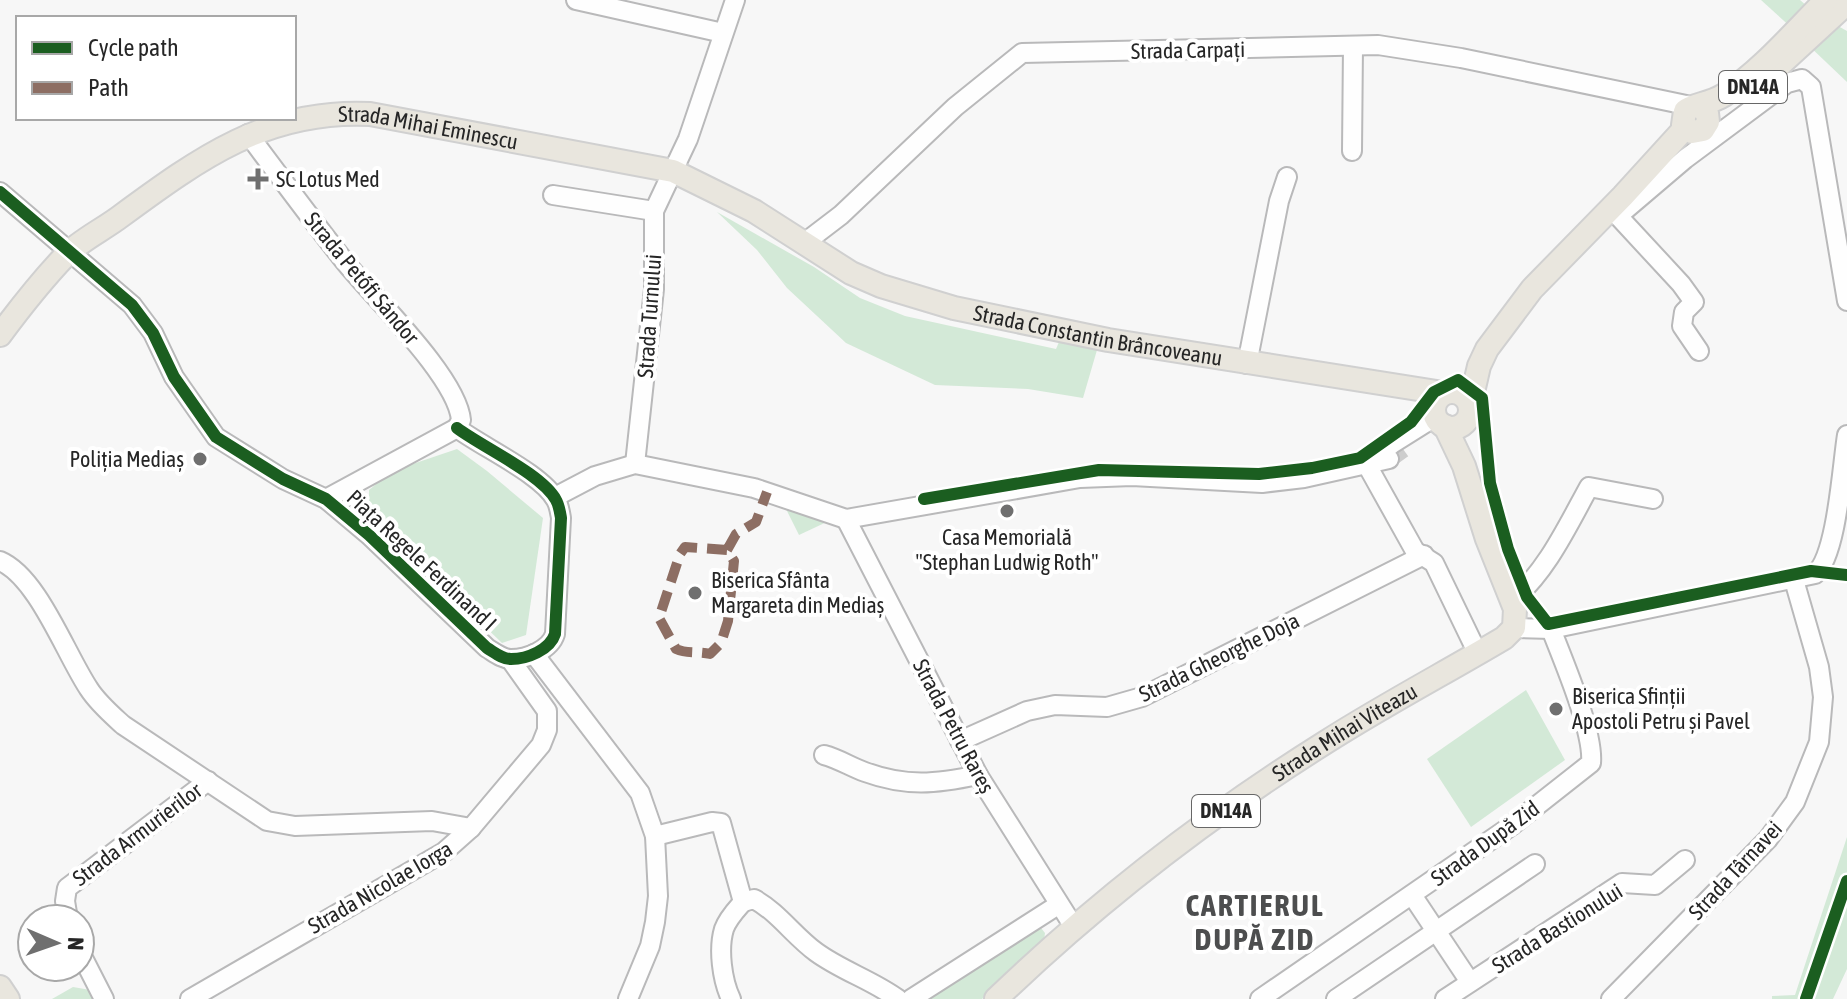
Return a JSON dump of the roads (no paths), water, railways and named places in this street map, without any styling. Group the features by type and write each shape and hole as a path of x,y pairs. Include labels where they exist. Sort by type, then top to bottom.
{"main road":[{"name":"DN14A","path":"1795,42 1826,0"},
{"name":"DN14A","path":"1514,628 1516,619 1511,601 1487,539 1448,411 1487,349 1532,289 1617,207 1694,121 1847,3"},
{"name":"Strada Mihai Eminescu","path":"0,335 68,252 191,165 248,134 296,120 353,113 673,171 754,211 803,244"},
{"name":"Strada Constantin Brâncoveanu","path":"803,244 871,282 954,308 1108,340 1404,388 1448,411"},
{"name":"Strada Mihai Viteazu","path":"996,999 1074,927 1281,771 1478,654 1514,628"},
{"path":"0,987 8,999"}],"street":[{"path":"576,0 723,33"},
{"name":"Strada Turnului","path":"635,464 654,289 654,211 688,139 735,0"},
{"path":"1352,151 1353,46"},
{"name":"Strada Carpați","path":"803,244 841,215 955,107 1022,53 1353,46 1413,49 1640,95 1694,121"},
{"path":"1699,351 1682,326 1684,312 1694,302 1617,207 1787,83 1802,79 1811,87 1847,301"},
{"name":"Strada Petőfi Sándor","path":"248,134 348,265 433,366 455,399 461,420 457,428"},
{"path":"1247,364 1279,201 1287,177"},
{"path":"0,192 132,305 153,333 174,377 216,437 283,479 326,499"},
{"path":"553,195 654,211"},
{"path":"555,497 595,476 635,464 754,488 846,519 1080,478 1132,476 1262,483 1367,465 1396,454 1448,411"},
{"path":"1367,465 1392,444 1448,411"},
{"path":"457,428 541,482 555,497 561,518 555,634 549,645 534,654 510,659"},
{"name":"Piața Regele Ferdinand I","path":"457,428 326,499 369,535 487,648 510,659"},
{"path":"1514,628 1551,629 1815,574 1827,559 1847,435"},
{"path":"1367,465 1415,551 1434,563 1478,654"},
{"path":"1511,601 1526,589 1589,487 1653,499"},
{"name":"Strada Petru Rareș","path":"846,519 978,775 1074,927"},
{"name":"Strada Gheorghe Doja","path":"960,741 1027,711 1055,705 1107,707 1142,697 1424,555"},
{"path":"2,562 24,580 53,623 90,691 105,708 123,725 267,821 280,825 432,821 471,828"},
{"name":"Strada Târnavei","path":"1611,999 1768,839 1795,802 1819,742 1823,697 1819,667 1794,580"},
{"name":"Strada După Zid","path":"1260,999 1511,826 1591,763 1592,751 1574,688 1551,629"},
{"path":"534,654 640,793 655,836 658,882 655,922 650,946 628,999"},
{"name":"Strada Nicolae Iorga","path":"190,999 444,852 471,828 541,745 547,730 547,711 510,659"},
{"path":"824,755 863,771 915,783 939,783 978,775"},
{"name":"Strada Armurierilor","path":"65,903 67,888 208,781"},
{"path":"655,836 712,822 721,823 743,902"},
{"name":"Strada Bastionului","path":"1445,999 1622,883 1655,885 1685,860"},
{"path":"1336,999 1535,864"},
{"name":"Strada Bastionului","path":"1412,895 1470,982"},
{"path":"723,995 723,931 743,902 754,899 842,970 878,984 898,999"},
{"path":"911,999 1058,905"}],"tunnel":[{"path":"1389,459 1403,449"}],"place":[{"name":"SC Lotus Med","path":"258,179"},
{"name":"Poliția Mediaș","path":"200,459"},
{"name":"Casa Memorială \"Stephan Ludwig Roth\"","path":"1007,511"},
{"name":"Biserica Sfânta Margareta din Mediaș","path":"695,593"},
{"name":"Biserica Sfinții Apostoli Petru și Pavel","path":"1556,709"}],"district":[{"name":"CARTIERUL DUPĂ ZID","path":"1255,923"}]}
